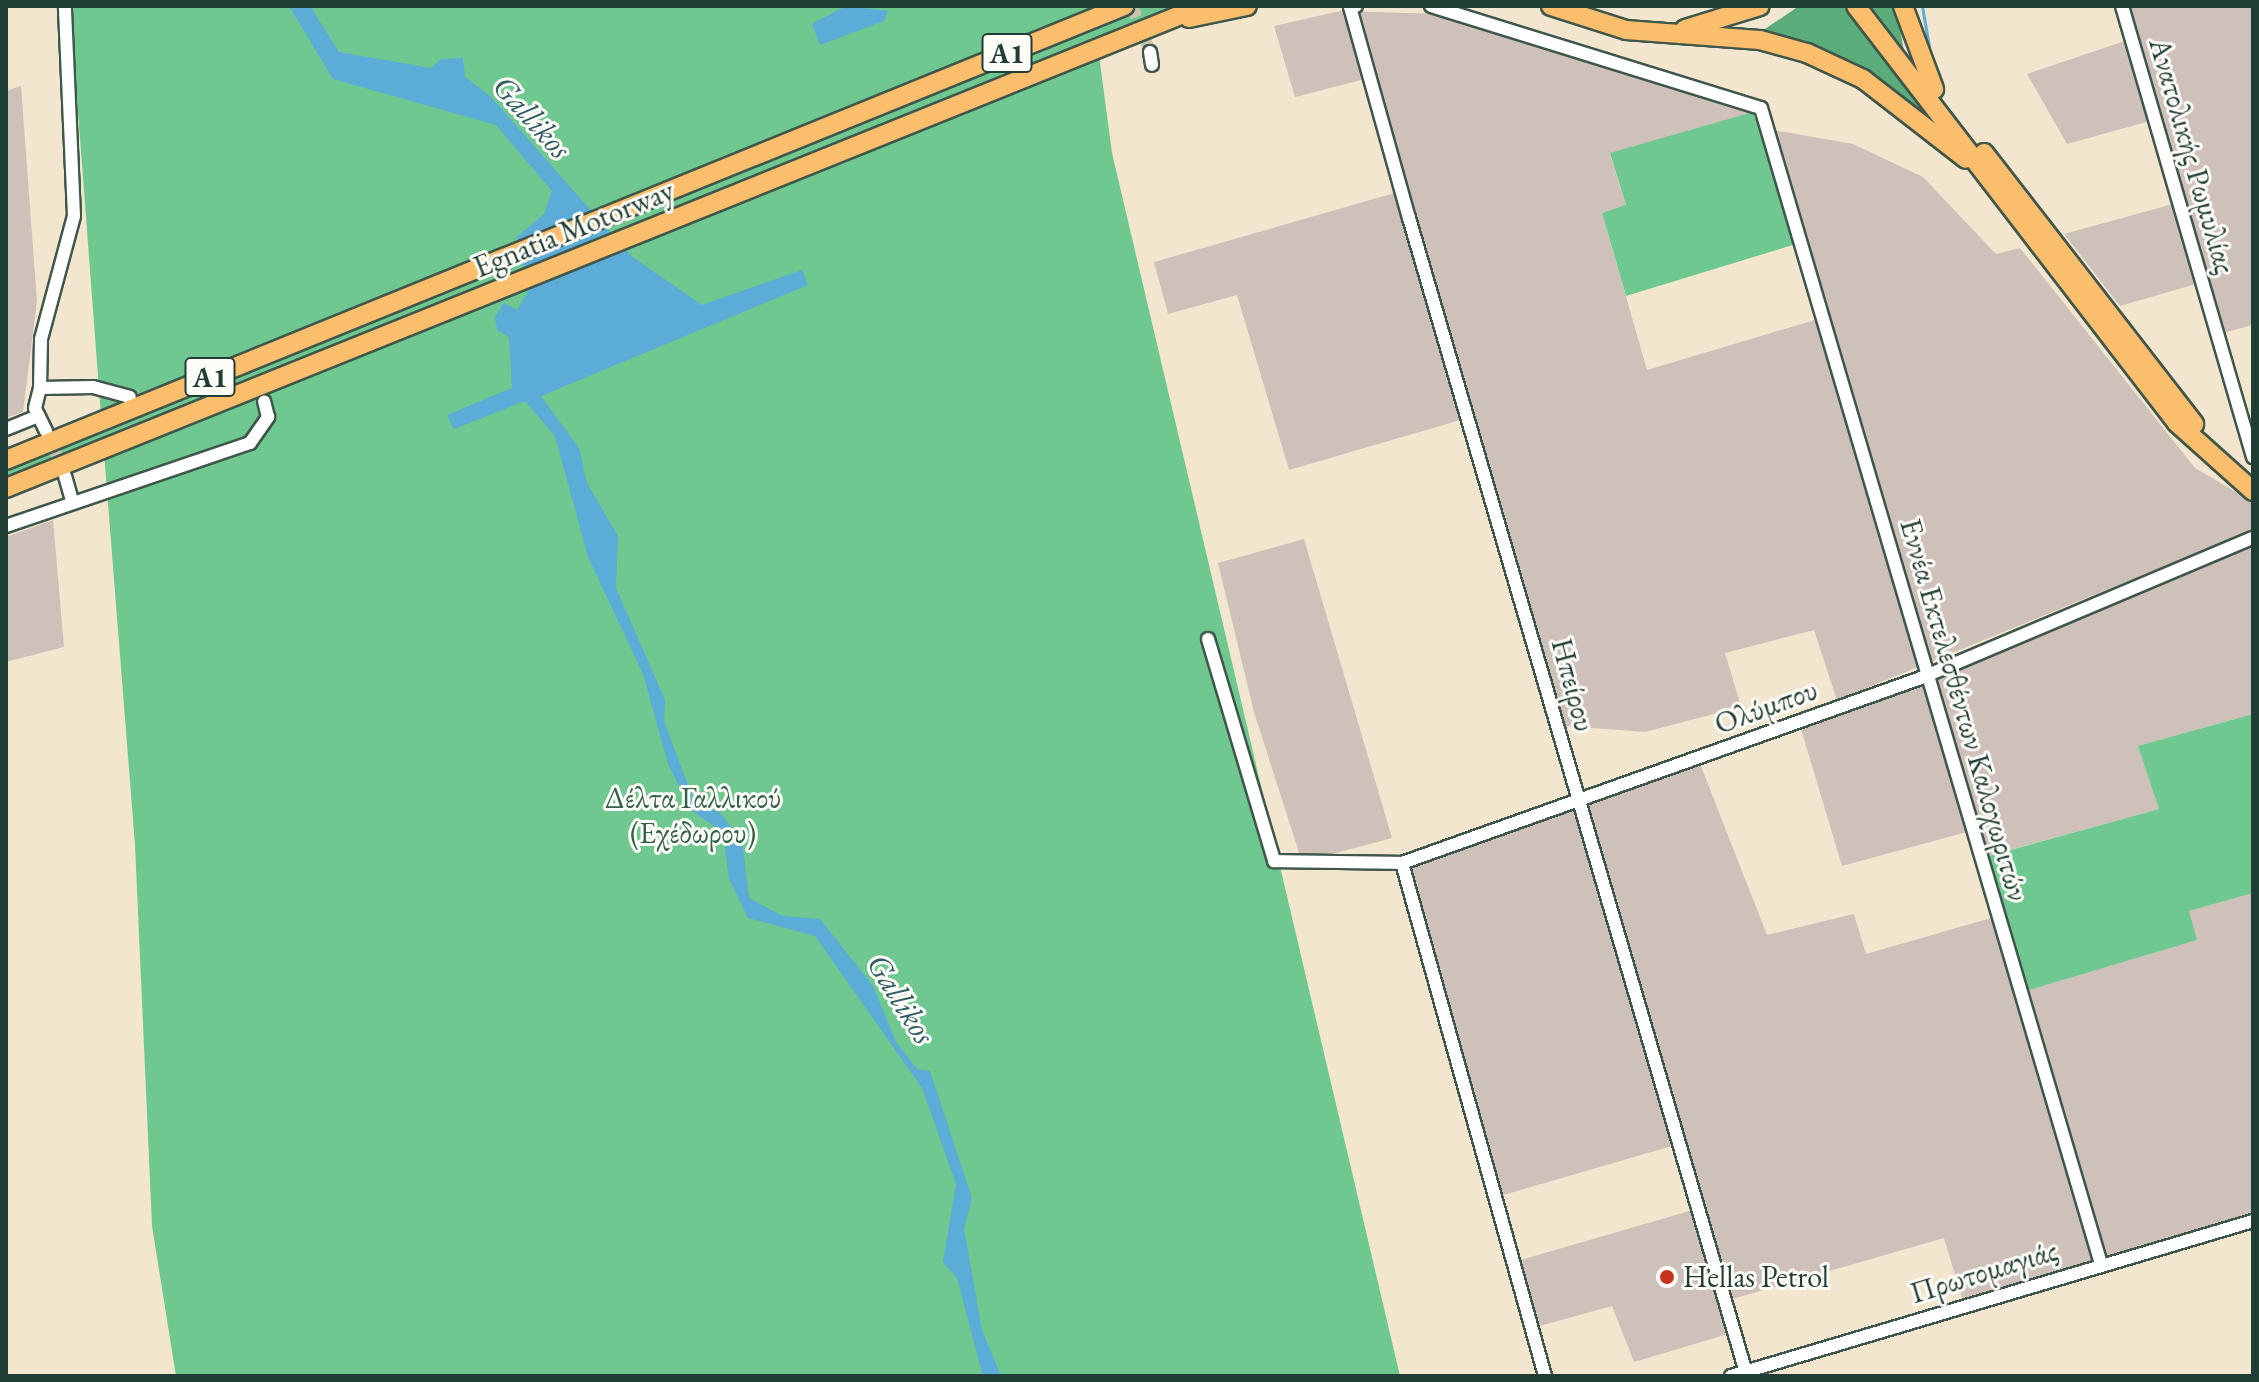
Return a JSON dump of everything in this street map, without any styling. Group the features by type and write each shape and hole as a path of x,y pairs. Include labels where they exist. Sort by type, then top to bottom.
{"highway":[{"name":"Egnatia Motorway","path":"6,460 1124,6"},
{"name":"Α1","path":"1162,22 1203,6"},
{"path":"1162,22 1247,6"},
{"path":"1551,6 1606,26 1760,40 1844,69 1958,151 2006,202"},
{"path":"1654,32 1700,27 1760,6"},
{"path":"1856,6 2177,423 2253,491"},
{"path":"1903,6 1913,48 1948,109 2191,421 2253,477"},
{"name":"Egnatia Motorway","path":"6,488 1162,22"},
{"path":"319,321 393,303"},
{"path":"334,365 403,328"},
{"path":"73,432 123,402"},
{"path":"84,456 132,445"}],"street":[{"path":"46,431 38,416 41,339 74,216 65,6"},
{"name":"Ηπείρου","path":"1353,6 1746,1374"},
{"name":"Εννέα Εκτελεσθέντων Καλοχωριτών","path":"1431,6 1755,102 1781,170 2101,1264"},
{"name":"Ανατολικής Ρωμυλίας","path":"2122,6 2253,457"},
{"path":"40,388 93,387 123,402"},
{"path":"6,526 72,500 250,443 268,417 264,401"},
{"path":"6,429 38,416"},
{"path":"65,476 72,500"},
{"name":"Ολύμπου","path":"1208,639 1267,854 1281,865 1402,863 1930,674 2253,538"},
{"path":"1402,863 1545,1376"},
{"name":"Πρωτομαγιάς","path":"1731,1376 2253,1221"}],"shaded area":[{"path":"2116,6 2253,6 2253,325 2211,336 2196,284 2120,306 2064,234 2173,204 2150,121 2067,144 2027,74 2125,41"},
{"path":"1340,11 1441,14 1753,112 1610,154 1626,206 1602,213 1647,370 1818,319 1762,128 1853,144 1923,177 1996,254 2020,248 2195,468 2253,502 2253,530 1837,700 1814,630 1725,653 1740,703 1725,711 1645,732 1553,725 1464,419 1289,470 1237,295 1168,314 1154,262 1398,192 1365,79 1295,97 1274,26"},
{"path":"21,86 37,301 23,412 6,418 6,91"},
{"path":"53,520 64,647 6,662 6,537"},
{"path":"1304,539 1392,838 1302,862 1254,712 1218,563"},
{"path":"2253,543 2253,714 2139,746 2159,809 1976,859 1967,832 1842,866 1801,729"},
{"path":"1699,761 1767,935 1854,914 1866,954 1991,918 2095,1262 1962,1298 1944,1238 1729,1300 1738,1331 1634,1362 1612,1306 1536,1327 1517,1261 1693,1210 1672,1146 1500,1196 1408,876 1410,866"},
{"path":"2253,893 2253,1217 2108,1259 2023,992 2196,940 2188,911"}],"green space":[{"name":"Δέλτα Γαλλικού (Εχέδωρου)","path":"70,6 1093,6 1096,24 1141,6 1179,6 1097,40 1112,153 1400,1376 176,1376 152,1226 135,845 103,440 6,479 6,468 102,429"},
{"path":"1799,6 1845,6 1928,117 1840,57 1762,31"},
{"path":"1862,6 1896,6 1904,51 1901,52"},
{"path":"1753,112 1796,244 1626,296 1602,213 1626,205 1610,153"},
{"path":"2253,714 2253,893 2189,911 2197,940 2023,992 1985,857 2159,809 2138,746"}],"water":[{"path":"289,6 310,6 339,52 431,68 441,59 463,58 465,77 491,97 631,256 702,305 802,270 808,285 541,396 579,448 587,483 618,536 616,588 665,700 664,721 695,804 718,811 742,840 749,898 782,916 820,919 873,986 896,1042 917,1069 930,1071 972,1198 964,1229 982,1330 1001,1376 983,1376 957,1278 943,1262 956,1184 922,1088 815,936 748,918 729,879 723,832 692,811 668,764 643,674 588,557 555,436 525,401 454,429 447,415 512,388 509,337 497,330 495,317 504,303 517,310 528,292 517,237 544,214 552,191 496,125 333,79"},
{"path":"846,6 888,11 884,21 820,45 812,24"}],"waterway":[{"path":"1922,6 1929,46"}],"tunnel":[{"path":"1132,6 1150,52"},
{"path":"48,435 64,473"}],"place":[{"name":"Hellas Petrol","path":"1667,1277"}],"water label":[{"name":"Gallikos","path":"532,117"},
{"name":"Gallikos","path":"901,999"}]}
